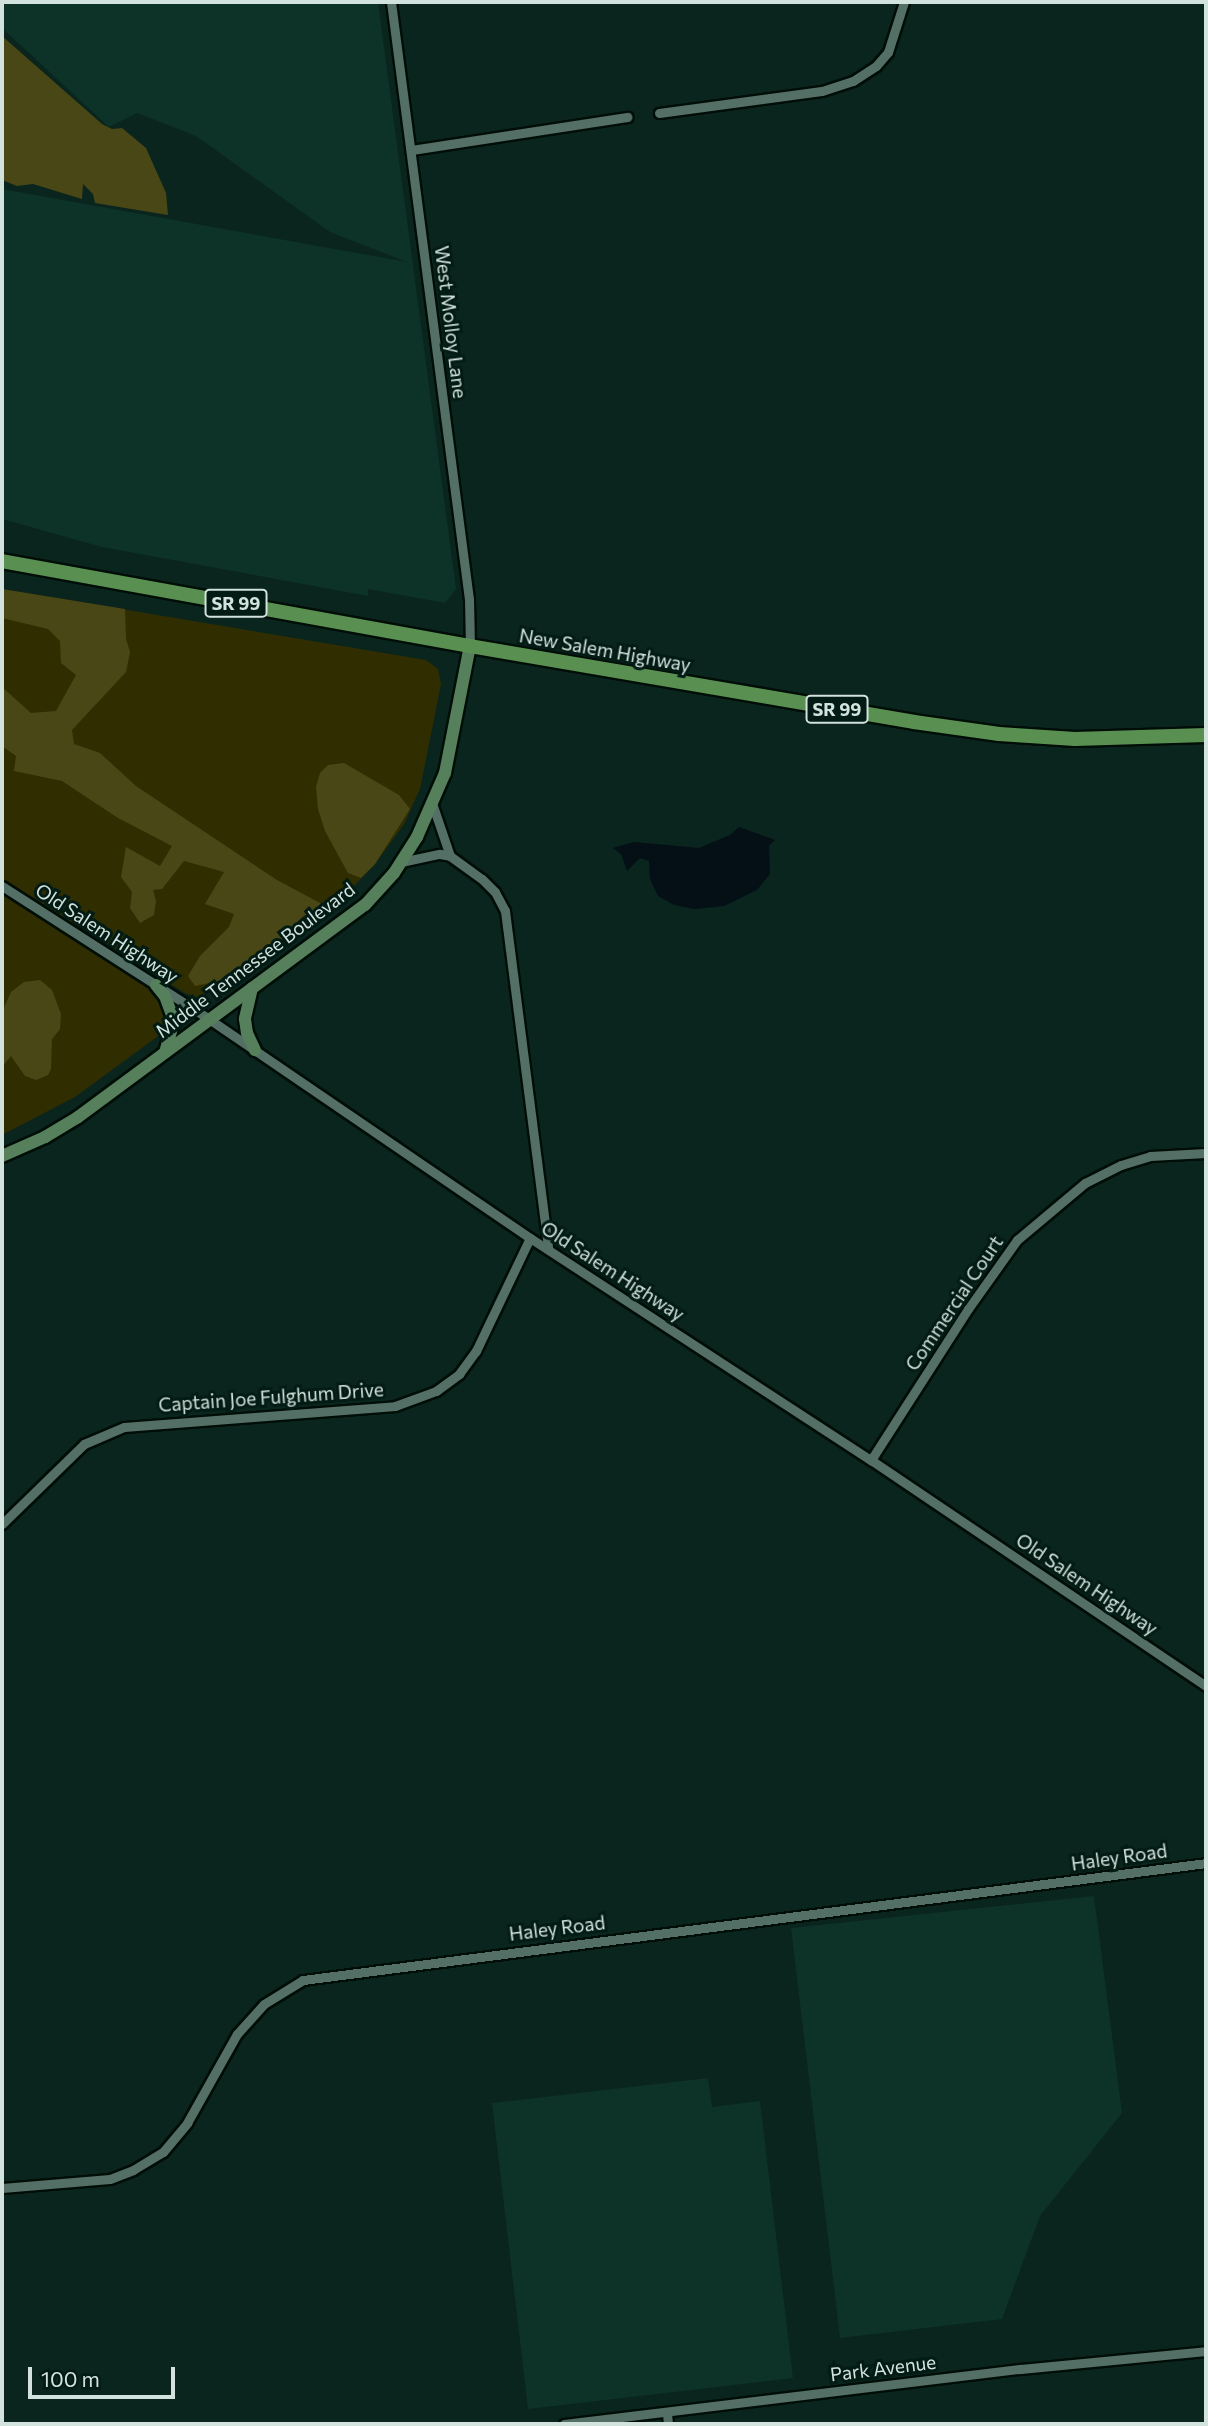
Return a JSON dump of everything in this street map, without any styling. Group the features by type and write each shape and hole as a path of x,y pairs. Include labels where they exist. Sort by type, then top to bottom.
{"main road":[{"name":"New Salem Highway","path":"2,561 699,687 999,734 1100,739 1206,736"},
{"name":"Middle Tennessee Boulevard","path":"2,1156 46,1137 78,1117 365,905 401,862 433,806 445,773 470,646"},
{"path":"156,985 166,996 172,1015 172,1028 165,1053"},
{"path":"252,988 245,1019 247,1034 255,1050"}],"street":[{"name":"West Molloy Lane","path":"391,2 469,599 470,646"},
{"path":"659,113 822,91 853,81 876,66 888,52 904,2"},
{"path":"411,150 627,117"},
{"path":"433,806 450,856"},
{"path":"401,862 440,854 450,856 489,885 505,911 548,1250"},
{"name":"Old Salem Highway","path":"2,886 209,1019 530,1238 871,1460 1206,1686"},
{"name":"Commercial Court","path":"871,1460 968,1309 1017,1240 1085,1183 1121,1165 1150,1156 1206,1153"},
{"name":"Captain Joe Fulghum Drive","path":"2,1524 84,1444 124,1427 395,1406 436,1391 456,1378 476,1351 530,1238"},
{"name":"Haley Road","path":"2,2188 110,2179 133,2170 163,2152 187,2123 237,2034 264,2004 303,1980 1206,1863"},
{"name":"Park Avenue","path":"564,2424 993,2373 1206,2351"},
{"path":"667,2413 668,2424"}],"shaded area":[{"path":"2,2 378,2 456,589 445,603 368,589 368,596 102,547 2,519 2,189 407,262 330,232 196,136 137,113 109,127 2,28"},
{"path":"2,36 102,124 112,129 122,128 146,148 166,193 168,215 95,203 93,194 83,184 82,199 33,184 17,186 2,180"},
{"path":"2,589 426,660 438,669 441,684 420,789 404,824 375,864 351,889 218,987 199,998 185,993 2,879"},
{"path":"2,589 125,609 126,639 130,652 126,672 72,730 74,744 100,753 136,786 277,880 320,903 322,911 229,979 195,986 188,976 200,956 229,927 234,914 205,904 224,872 184,861 162,889 153,890 156,901 154,915 140,923 130,908 132,892 121,877 126,847 160,866 172,846 118,818 62,781 14,771 16,756 2,746 2,687 31,713 56,711 76,675 61,663 60,641 48,629 2,618"},
{"path":"344,763 399,795 410,809 375,864 361,878 348,873 325,831 318,809 316,787 320,773 328,765"},
{"path":"739,827 775,840 769,846 770,874 757,890 724,906 694,909 674,905 658,896 650,879 649,861 640,858 627,871 621,854 613,848 634,842 699,848 730,835"},
{"path":"2,892 145,985 159,996 165,1010 161,1034 75,1097 2,1135"},
{"path":"40,980 52,990 61,1014 60,1029 52,1039 51,1069 48,1075 36,1080 25,1076 11,1056 2,1067 2,1012 11,992 24,982"},
{"path":"1094,1896 1122,2113 1040,2216 1002,2319 840,2338 791,1928"},
{"path":"708,2078 712,2107 760,2101 793,2378 528,2409 492,2103"}]}
